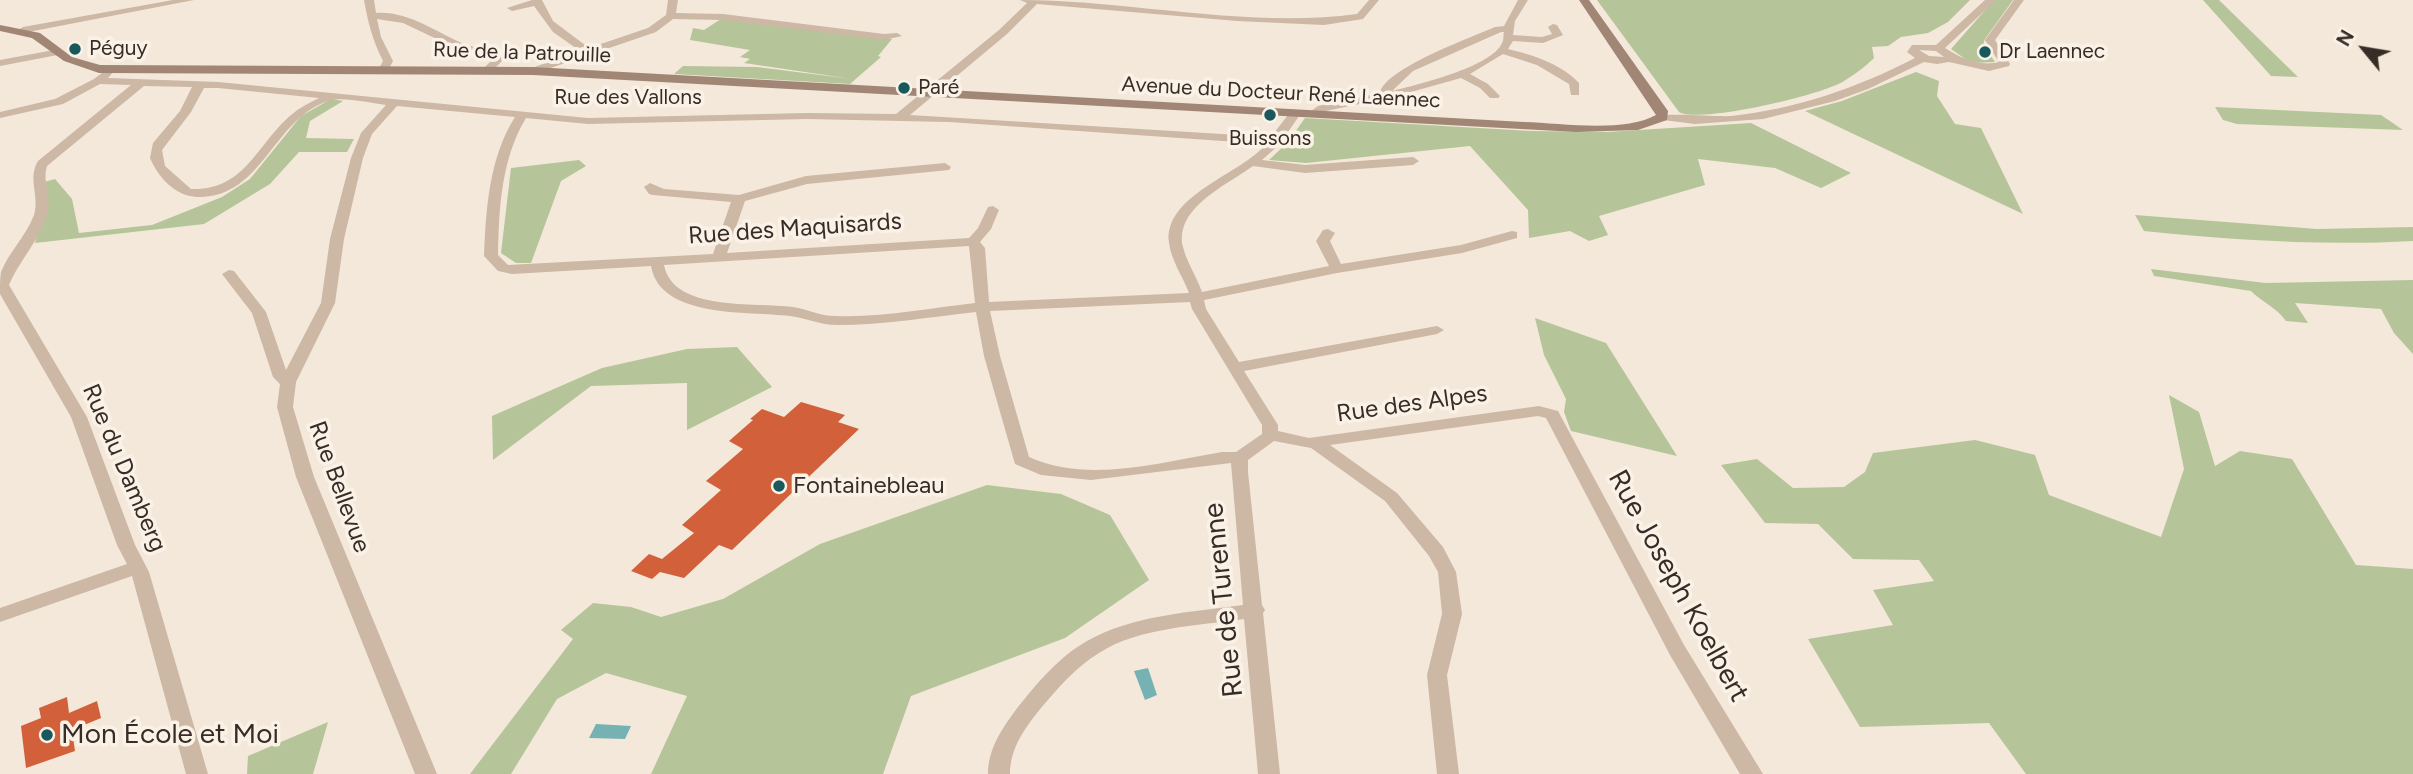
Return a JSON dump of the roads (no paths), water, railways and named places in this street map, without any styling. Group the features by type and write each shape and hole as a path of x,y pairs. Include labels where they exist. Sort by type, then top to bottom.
{"street":[{"path":"0,28 23,30 188,0"},
{"path":"369,0 370,16 388,61 383,69"},
{"path":"671,16 673,0"},
{"path":"1025,0 1200,16 1324,22 1360,17 1374,0"},
{"path":"1314,114 1322,108 1386,95 1462,74 1484,65 1502,51 1523,0"},
{"path":"1584,0 1662,111 1663,117 1706,121 1768,114 1836,95 1923,58 1950,59 1989,68 2005,64 1990,40 2019,0"},
{"path":"1939,48 1991,0"},
{"path":"900,118 1003,32 1034,1"},
{"path":"512,8 537,2 564,37 586,51"},
{"path":"370,16 388,16 414,22 448,41 499,59 488,69"},
{"path":"533,71 652,30 671,16 723,18 897,36"},
{"path":"1386,95 1386,89 1409,69 1499,29 1550,40 1558,35 1553,27"},
{"path":"23,30 44,40 78,65 110,70"},
{"path":"1923,58 1912,49 1922,46 1939,48 1948,52 1950,59"},
{"path":"1502,51 1536,60 1556,69 1574,83 1575,93"},
{"path":"0,63 59,52"},
{"name":"Rue de la Patrouille","path":"110,70 488,69 931,93"},
{"path":"0,115 60,102 98,81 110,70"},
{"path":"1462,74 1484,86 1494,96"},
{"name":"Rue des Vallons","path":"98,81 201,84 588,121 807,116 900,118 1276,141"},
{"name":"Rue du Damberg","path":"141,83 41,164 37,177 44,199 41,213 28,246 1,285 79,417 138,567 163,644 197,774"},
{"path":"201,84 185,113 154,153 160,168 185,191 204,193 242,180 294,118 331,96"},
{"name":"Avenue du Docteur René Laennec","path":"931,93 1524,125 1629,126 1653,124 1663,117"},
{"name":"Rue Bellevue","path":"394,102 367,133 356,158 337,239 328,303 288,382 285,407 304,477 426,774"},
{"path":"993,210 984,229 973,242 978,248 982,307 992,356 1021,460 1031,467 1093,477 1223,457 1241,458 1270,436 1270,425 1199,309 1198,297 1174,246 1176,224 1189,206 1276,141 1295,113"},
{"name":"Rue des Maquisards","path":"523,114 516,125 499,175 492,213 491,256 495,262 512,270 973,242"},
{"path":"1251,162 1305,169 1412,161"},
{"path":"650,187 653,191 664,193 739,199 806,180 945,167"},
{"path":"719,256 739,199"},
{"path":"1328,233 1323,241 1337,269"},
{"path":"657,261 656,274 662,284 679,295 734,308 797,312 840,321 982,307 1198,297 1337,269 1462,249 1512,235"},
{"path":"229,274 259,312 281,377 288,382"},
{"path":"1234,368 1437,330"},
{"name":"Rue des Alpes","path":"1270,436 1314,442 1539,411 1552,415 1558,423"},
{"name":"Rue Joseph Koelbert","path":"1558,423 1677,649 1752,774"},
{"path":"1314,442 1391,497 1436,552 1447,572 1452,614 1437,675 1448,774"},
{"name":"Rue de Turenne","path":"1241,458 1238,472 1255,610 1269,774"},
{"path":"0,615 138,567"},
{"path":"999,774 1000,754 1024,710 1084,653 1104,640 1144,629 1255,610"}],"water":[{"path":"1148,668 1157,695 1145,700 1134,671"},
{"path":"596,724 631,726 625,739 589,738"}],"place":[{"name":"Péguy","path":"75,49"},
{"name":"Dr Laennec","path":"1985,52"},
{"name":"Paré","path":"904,88"},
{"name":"Buissons","path":"1270,115"},
{"name":"Fontainebleau","path":"779,486"},
{"name":"Mon École et Moi","path":"47,735"}]}
